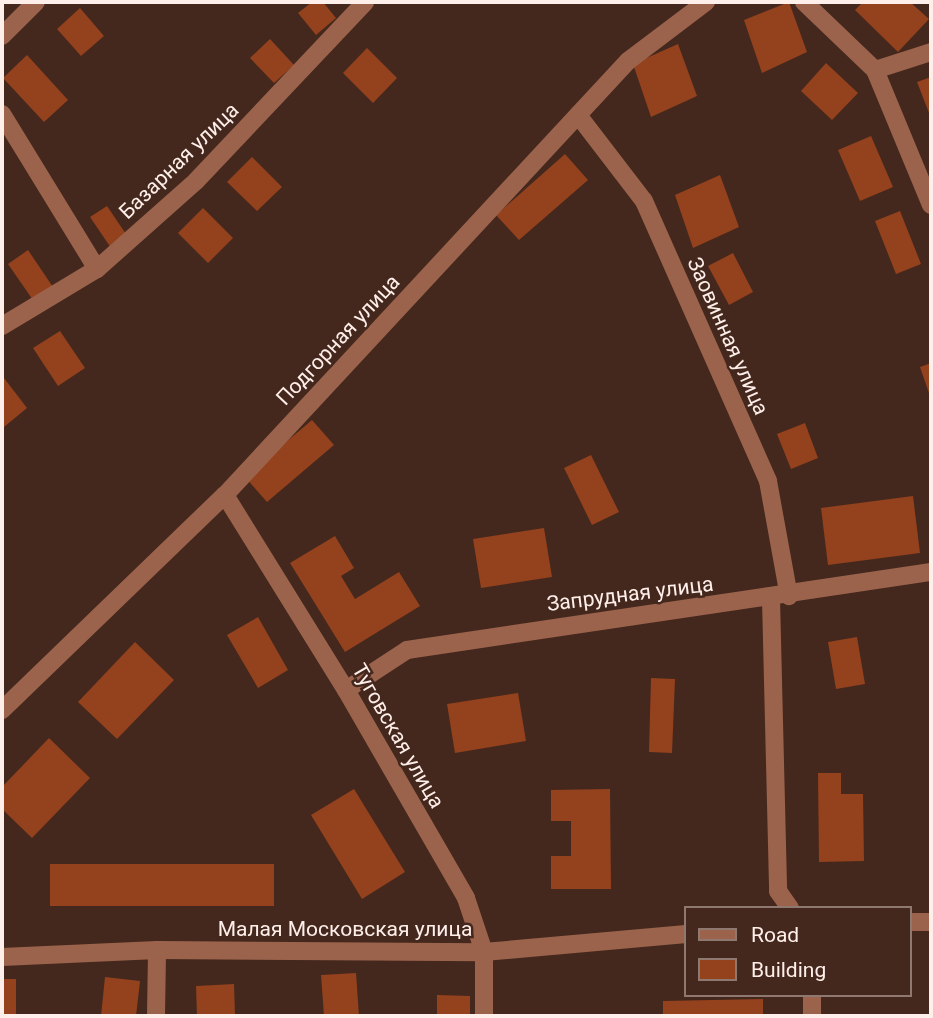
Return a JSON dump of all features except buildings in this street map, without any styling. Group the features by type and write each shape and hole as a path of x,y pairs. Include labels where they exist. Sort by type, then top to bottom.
{"street":[{"path":"2,36 36,2"},
{"name":"Базарная улица","path":"2,326 97,269 196,181 365,2"},
{"name":"Подгорная улица","path":"2,710 225,495 628,61 706,2"},
{"path":"804,2 875,71 931,205"},
{"path":"875,71 931,52"},
{"path":"2,114 97,269"},
{"name":"Заовинная улица","path":"578,115 644,201 768,481 789,596"},
{"name":"Туговская улица","path":"225,495 346,690 466,898 484,952 484,1016"},
{"name":"Запрудная улица","path":"346,690 407,650 771,599 931,572"},
{"path":"771,599 778,891 789,906"},
{"path":"912,922 931,922"},
{"name":"Малая Московская улица","path":"2,957 157,950 484,952 684,934"},
{"path":"156,1016 157,950"},
{"path":"812,997 812,1016"}]}
